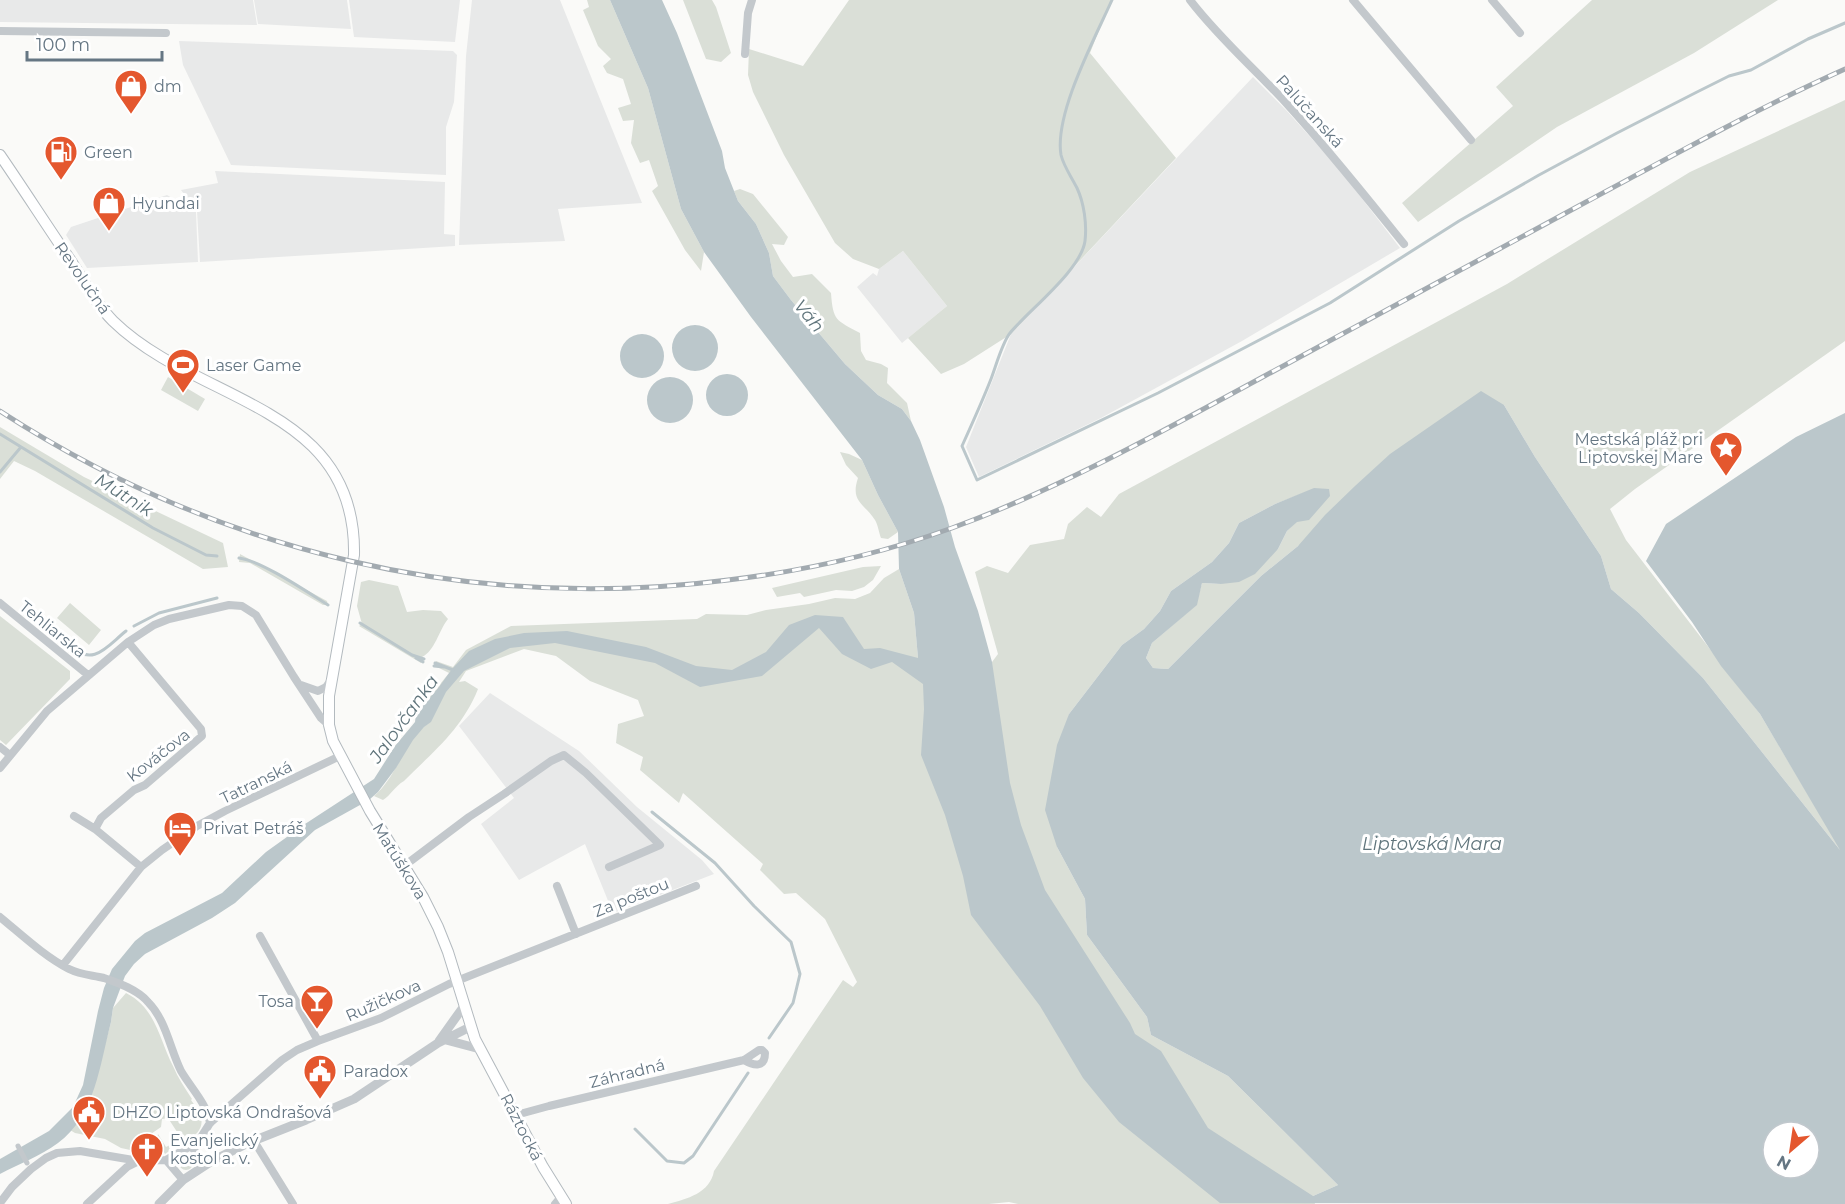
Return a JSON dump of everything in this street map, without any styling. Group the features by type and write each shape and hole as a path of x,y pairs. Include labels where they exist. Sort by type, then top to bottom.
{"main road":[{"name":"Revolučná","path":"0,155 95,298 114,321 172,363 273,415 292,428 323,457 331,469 345,495 352,518 354,555 329,696 329,725"},
{"name":"Matúškova","path":"329,725 333,741 355,786 423,897 438,927 458,981 470,1027 480,1049"},
{"name":"Ráztocká","path":"480,1049 561,1202"}],"street":[{"path":"745,54 748,13 752,0"},
{"name":"Palúčanská","path":"1190,0 1225,41 1288,105 1345,170 1404,244"},
{"path":"1353,0 1471,140"},
{"path":"1492,0 1520,33"},
{"path":"0,31 166,33"},
{"name":"Tehliarska","path":"0,603 88,675"},
{"name":"Matúškova","path":"128,642 154,625 169,619 224,606 237,605 248,609 256,615 321,718 329,725"},
{"path":"0,768 42,716 128,642"},
{"name":"Kováčova","path":"95,830 101,818 134,790 145,785 202,736 201,729 128,642"},
{"path":"299,684 318,691 326,687 332,679"},
{"path":"0,747 10,755"},
{"path":"404,866 551,760 564,755 586,773 660,845 609,867"},
{"name":"Tatranská","path":"63,965 141,867 162,850 197,826 340,756"},
{"path":"74,816 141,867"},
{"path":"557,886 576,934"},
{"name":"Za poštou","path":"458,981 696,886"},
{"path":"0,917 63,965 80,974 105,978 141,995 153,1008 177,1062 206,1110 210,1123"},
{"path":"260,936 318,1041"},
{"name":"Ružičkova","path":"191,1146 203,1135 210,1123 282,1060 297,1050 381,1018 458,981"},
{"path":"442,1042 464,1006"},
{"path":"159,1204 183,1180 205,1165 254,1141 354,1099 442,1042 470,1027"},
{"path":"442,1042 480,1049"},
{"name":"Záhradná","path":"516,1115 744,1060"},
{"path":"254,1141 292,1204"},
{"path":"18,1146 27,1163"},
{"path":"0,1203 19,1180 38,1164 57,1153 80,1151 139,1161 166,1160 191,1146 205,1165"},
{"path":"166,1160 183,1180"},
{"path":"87,1204 127,1167 139,1161"}],"shaded area":[{"path":"0,0 253,0 257,25 0,22"},
{"path":"254,0 347,0 351,29 258,24"},
{"path":"349,0 460,0 455,42 354,37"},
{"path":"472,0 560,0 642,203 558,209 565,241 459,245 466,56"},
{"path":"587,0 610,0 648,88 681,209 704,252 701,271 685,250 652,191 658,186 649,160 640,163 631,143 634,120 623,121 618,108 631,104 623,79 607,73 603,66 611,59 598,46 583,10 589,7"},
{"path":"683,0 712,0 731,53 721,62 706,59"},
{"path":"849,0 1111,0 1090,53 1176,158 1011,334 964,364 941,374 908,338 947,306 903,251 879,269 853,259 835,243 784,155 753,92 748,75 749,49 803,66"},
{"path":"1592,0 1778,0 1694,53 1557,127 1418,222 1402,203 1513,106 1496,87"},
{"path":"179,41 453,51 457,55 454,102 446,127 446,175 231,165 183,65"},
{"path":"1253,77 1340,170 1400,248 1242,341 1101,418 979,477 966,447 1011,334"},
{"path":"1845,100 1845,341 1610,509 1626,540 1760,714 1844,855 1703,678 1639,613 1611,589 1601,556 1535,457 1504,405 1298,546 1261,576 1168,669 1153,668 1146,658 1152,643 1196,605 1202,583 1221,584 1278,549 1287,531 1329,489 1314,489 1275,504 1239,523 1229,543 1212,562 1171,591 1160,611 1144,629 1122,645 1069,714 1057,847 1085,899 1087,935 1147,1017 1151,1035 1228,1076 1338,1185 1313,1196 1315,1204 1018,1204 1009,1202 989,1204 668,1204 697,1194 708,1185 714,1171 843,980 853,987 857,982 825,919 796,893 784,894 760,870 763,864 683,793 679,803 640,770 643,757 616,743 618,724 644,716 638,700 590,681 556,656 524,649 466,671 459,682 465,681 478,689 464,716 436,749 386,798 383,800 374,796 389,778 414,738 430,722 416,714 449,673 435,666 436,661 453,667 466,650 511,626 697,619 706,614 747,615 835,598 855,599 870,593 884,578 899,569 914,613 918,658 952,656 992,662 998,654 975,572 987,566 1008,573 1030,545 1064,539 1068,524 1087,507 1101,517 1119,494 1507,284 1690,172"},
{"path":"215,171 445,182 444,234 455,235 455,246 200,262 197,211 181,190 218,183"},
{"path":"740,189 753,194 788,237 784,245 772,244 793,277 812,274 831,293 837,319 860,333 861,351 866,360 888,368 887,383 907,403 911,421 902,409 878,395 845,364 773,276 769,253 756,224 738,201 734,191"},
{"path":"167,195 196,212 198,262 87,268 66,235 71,227"},
{"path":"903,251 947,306 902,343 857,287 873,273 877,276 879,269"},
{"name":"Laser Game","path":"168,377 205,399 198,411 161,390"},
{"path":"0,427 84,477 223,543 228,567 203,569 14,461 0,479"},
{"path":"840,452 862,460 898,532 888,539 881,538 875,520 859,502 856,492 858,478 846,465"},
{"path":"240,554 327,601 328,605 323,605 250,563 239,562"},
{"path":"881,566 873,580 864,587 852,591 836,590 804,597 800,593 777,597 772,588 863,567"},
{"path":"369,580 398,586 407,612 441,611 448,619 434,645 422,657 421,663 359,626 362,624 357,606 361,582"},
{"path":"70,603 101,630 89,645 57,618"},
{"path":"0,616 70,671 70,679 6,745 0,740"},
{"path":"490,693 579,751 637,807 702,860 714,874 613,913 585,844 519,880 481,824 514,798 459,726"},
{"path":"126,993 144,1007 156,1025 175,1070 201,1118 199,1130 195,1135 165,1154 157,1139 158,1134 166,1147 178,1143 177,1141 181,1138 168,1118 162,1119 161,1127 148,1136 158,1151 136,1153 105,1139 70,1130 89,1104 113,1008"},
{"path":"183,1156 189,1156 193,1163 189,1170 183,1170 179,1166 179,1160"}],"water":[{"name":"Liptovská Mara","path":"610,0 662,0 722,151 725,168 738,201 756,224 769,253 773,276 845,364 878,395 902,409 911,421 944,507 955,547 978,611 992,662 1010,783 1021,825 1045,890 1135,1034 1161,1051 1208,1128 1313,1196 1338,1185 1228,1076 1151,1035 1147,1017 1087,935 1085,899 1057,847 1045,810 1057,745 1069,714 1122,645 1144,629 1160,611 1171,591 1212,562 1229,543 1239,523 1275,504 1314,488 1329,489 1330,496 1309,520 1297,522 1287,531 1278,549 1255,574 1239,582 1202,583 1197,605 1152,643 1146,658 1153,668 1168,669 1261,576 1298,546 1325,515 1390,454 1481,391 1504,405 1535,457 1601,556 1611,589 1639,613 1703,678 1840,850 1760,714 1721,666 1692,622 1646,561 1666,524 1796,437 1845,413 1845,1204 1220,1203 1119,1122 1083,1078 1040,1006 971,915 963,876 945,815 921,755 923,684 892,662 871,669 842,654 819,628 762,676 700,687 655,663 555,643 510,648 464,671 446,692 431,722 413,740 396,768 369,800 315,830 235,903 145,954 134,964 125,976 113,1008 99,1072 80,1119 58,1143 0,1174 0,1159 49,1131 73,1107 83,1085 104,988 112,969 135,941 145,933 222,893 266,852 374,779 395,746 415,722 416,714 469,651 495,639 524,633 567,631 646,647 696,666 732,670 766,652 789,625 815,615 843,617 864,649 880,648 918,658 914,613 899,569 898,532 862,460 751,317 704,252 681,209 648,88"},
{"path":"695,325 711,332 718,348 711,364 695,371 679,364 672,348 679,332"},
{"path":"642,334 658,340 664,356 658,372 642,378 626,372 620,356 626,340"},
{"path":"727,374 735,375 742,380 747,387 747,403 742,410 735,415 727,416 719,415 712,410 707,403 706,395 707,387 712,380 719,375"},
{"path":"670,377 686,384 693,400 686,416 670,423 654,416 647,400 654,384"}],"waterway":[{"path":"1112,0 1078,76 1060,138 1062,159 1077,188 1083,207 1085,241 1081,252 1065,277 1010,333 1004,343 988,388 962,446 977,480 1158,393 1330,303 1459,221 1617,133 1729,76 1751,70 1808,39 1845,23"},
{"name":"Mútnik","path":"0,434 153,528 206,555 217,556"},
{"name":"Mútnik","path":"0,472 21,447"},
{"name":"Mútnik","path":"239,558 249,560 272,571 328,605"},
{"path":"134,626 159,613 217,598"},
{"name":"Mútnik","path":"360,623 412,655 424,659"},
{"path":"66,647 69,646 86,655 93,655 106,648 126,631"},
{"name":"Mútnik","path":"416,658 423,662"},
{"name":"Mútnik","path":"435,663 453,670"},
{"name":"Mútnik","path":"434,666 444,667"},
{"path":"652,812 715,863 791,942 800,974 793,1003 769,1038"},
{"path":"635,1129 667,1161 684,1163 693,1156 748,1073"}],"railway":[{"path":"0,411 83,460 169,502 258,535 349,561 442,578 536,587 632,588 728,580 785,572 870,554 925,537 992,513 1070,478 1184,420 1714,133 1845,69"}],"place":[{"name":"dm","path":"131,115"},
{"name":"Green","path":"61,181"},
{"name":"Hyundai","path":"109,232"},
{"name":"Laser Game","path":"183,394"},
{"name":"Mestská pláž pri Liptovskej Mare","path":"1726,477"},
{"name":"Privat Petráš","path":"180,857"},
{"name":"Tosa","path":"317,1030"},
{"name":"Paradox","path":"320,1100"},
{"name":"DHZO Liptovská Ondrašová","path":"89,1141"},
{"name":"Evanjelický kostol a. v.","path":"147,1178"}],"water label":[{"name":"Váh","path":"809,316"},
{"name":"Jalovčanka","path":"404,719"}]}
